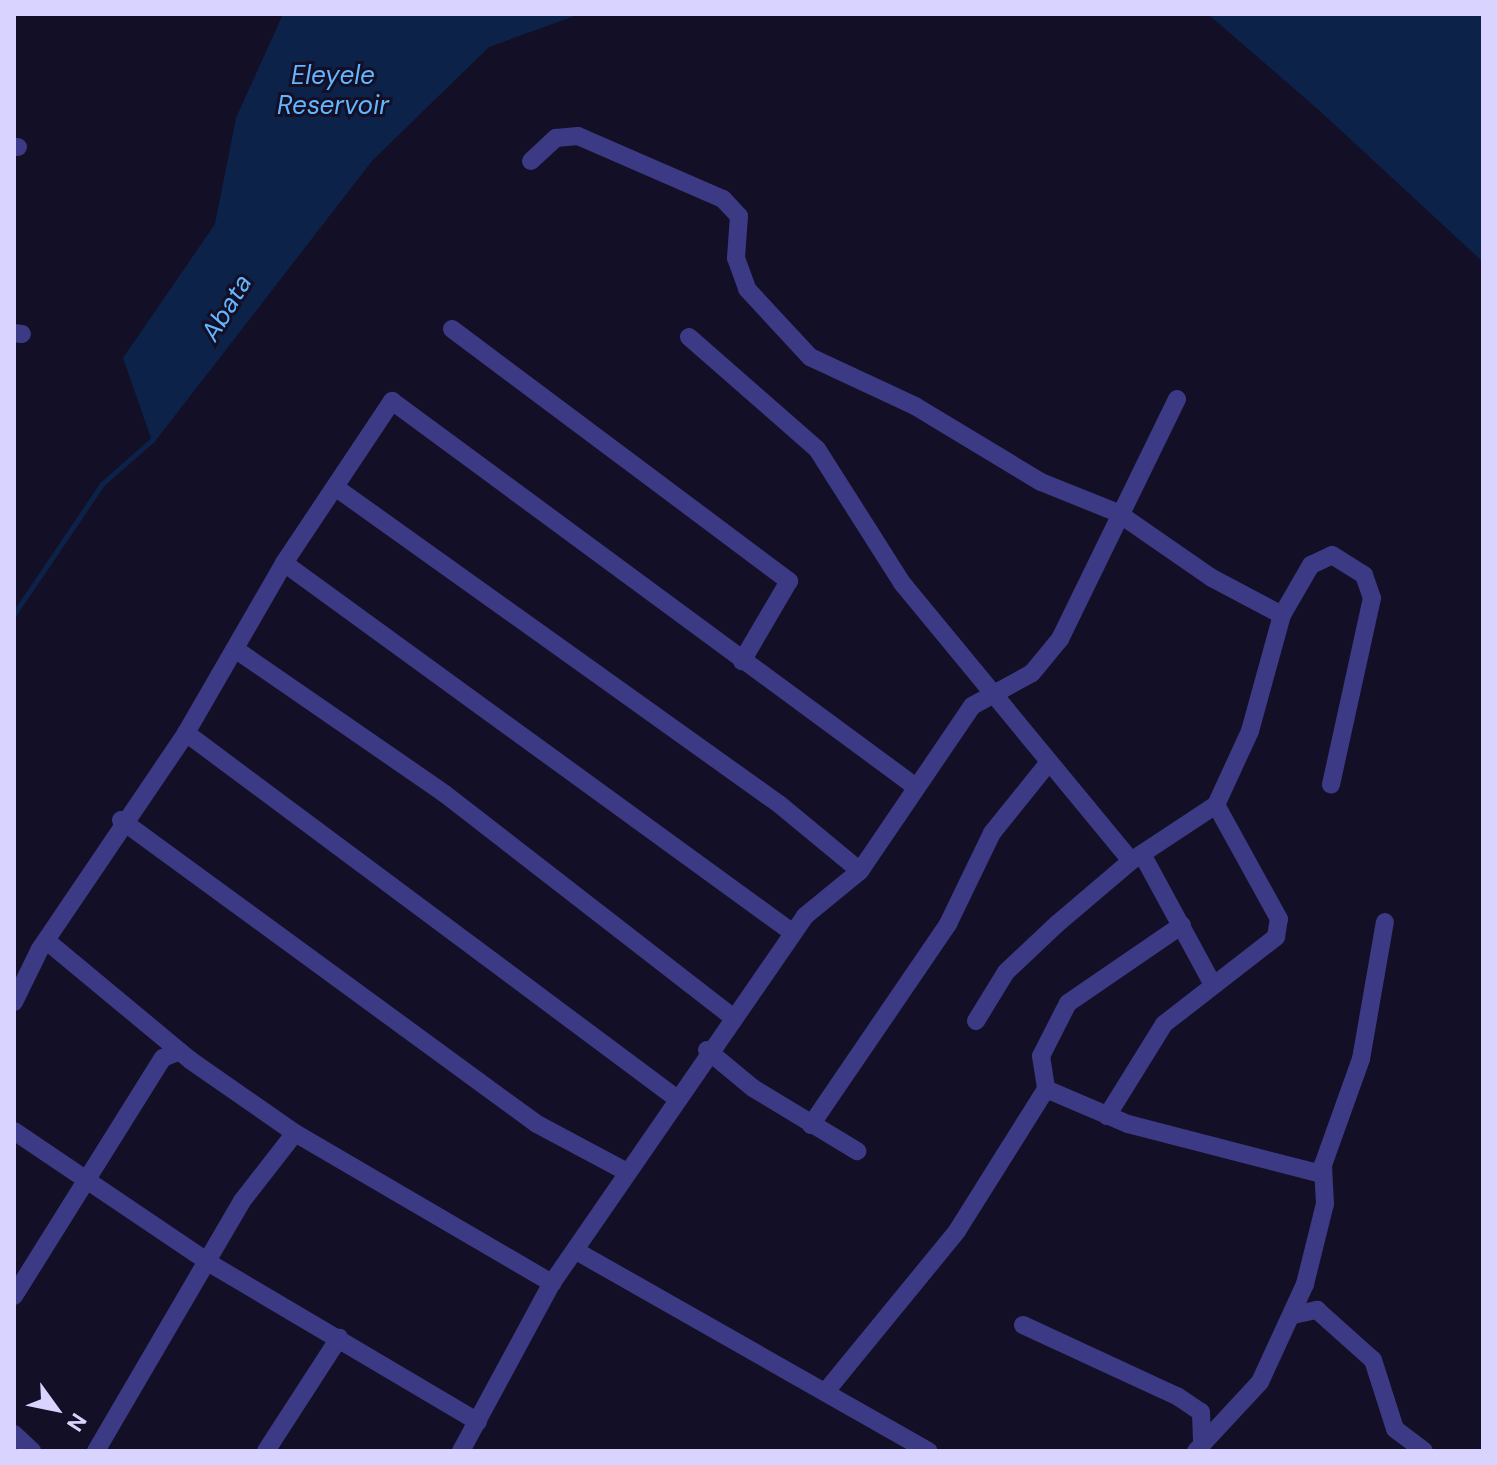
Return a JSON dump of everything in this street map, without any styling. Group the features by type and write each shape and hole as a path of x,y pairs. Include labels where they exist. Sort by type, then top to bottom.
{"street":[{"path":"531,161 556,138 578,136 723,199 739,216 736,258 747,289 810,357 915,406 1041,482 1118,513 1212,578 1282,615"},
{"path":"452,329 789,581 742,661"},
{"path":"689,337 817,449 876,548 1049,762 1137,857 1182,925 1213,985"},
{"path":"461,1451 552,1283 578,1252 707,1050 734,1018 793,933 820,900 860,871 952,728 992,694 1032,673 1060,639 1118,513 1155,454 1177,399"},
{"path":"14,1002 121,820 186,733 284,563 392,401 916,787"},
{"path":"335,487 779,804 860,871"},
{"path":"976,1021 1006,972 1137,857 1216,805 1250,731 1282,615 1318,557 1338,557 1372,585 1331,785"},
{"path":"284,563 793,933"},
{"path":"235,649 479,820 734,1018"},
{"path":"186,733 676,1098"},
{"path":"811,1125 948,924 992,833 1049,762"},
{"path":"1107,1116 1164,1024 1276,937 1279,919 1216,805"},
{"path":"121,820 537,1124 627,1172"},
{"path":"1199,1448 1260,1382 1293,1315 1323,1216 1321,1174 1361,1059 1385,922"},
{"path":"827,1390 957,1231 1046,1089 1041,1056 1068,1003 1182,925"},
{"path":"48,942 180,1051 295,1133 552,1283"},
{"path":"707,1050 811,1125 857,1151"},
{"path":"14,1296 163,1058 180,1051"},
{"path":"1046,1089 1107,1116 1321,1174"},
{"path":"14,1131 211,1264 478,1422"},
{"path":"96,1451 211,1264 242,1201 295,1133"},
{"path":"578,1252 827,1390 928,1451"},
{"path":"1293,1315 1317,1310 1373,1360 1395,1429 1424,1451"},
{"path":"1023,1325 1177,1396 1201,1412 1199,1448"},
{"path":"266,1451 339,1338"},
{"path":"14,1434 32,1451"}],"water":[{"name":"Eleyele Reservoir","path":"283,14 580,14 489,47 372,161 153,444 123,358 215,224 236,118"},
{"path":"1208,14 1483,14 1483,262 1322,113"}],"waterway":[{"name":"Abata","path":"14,614 102,484 154,438"}]}
